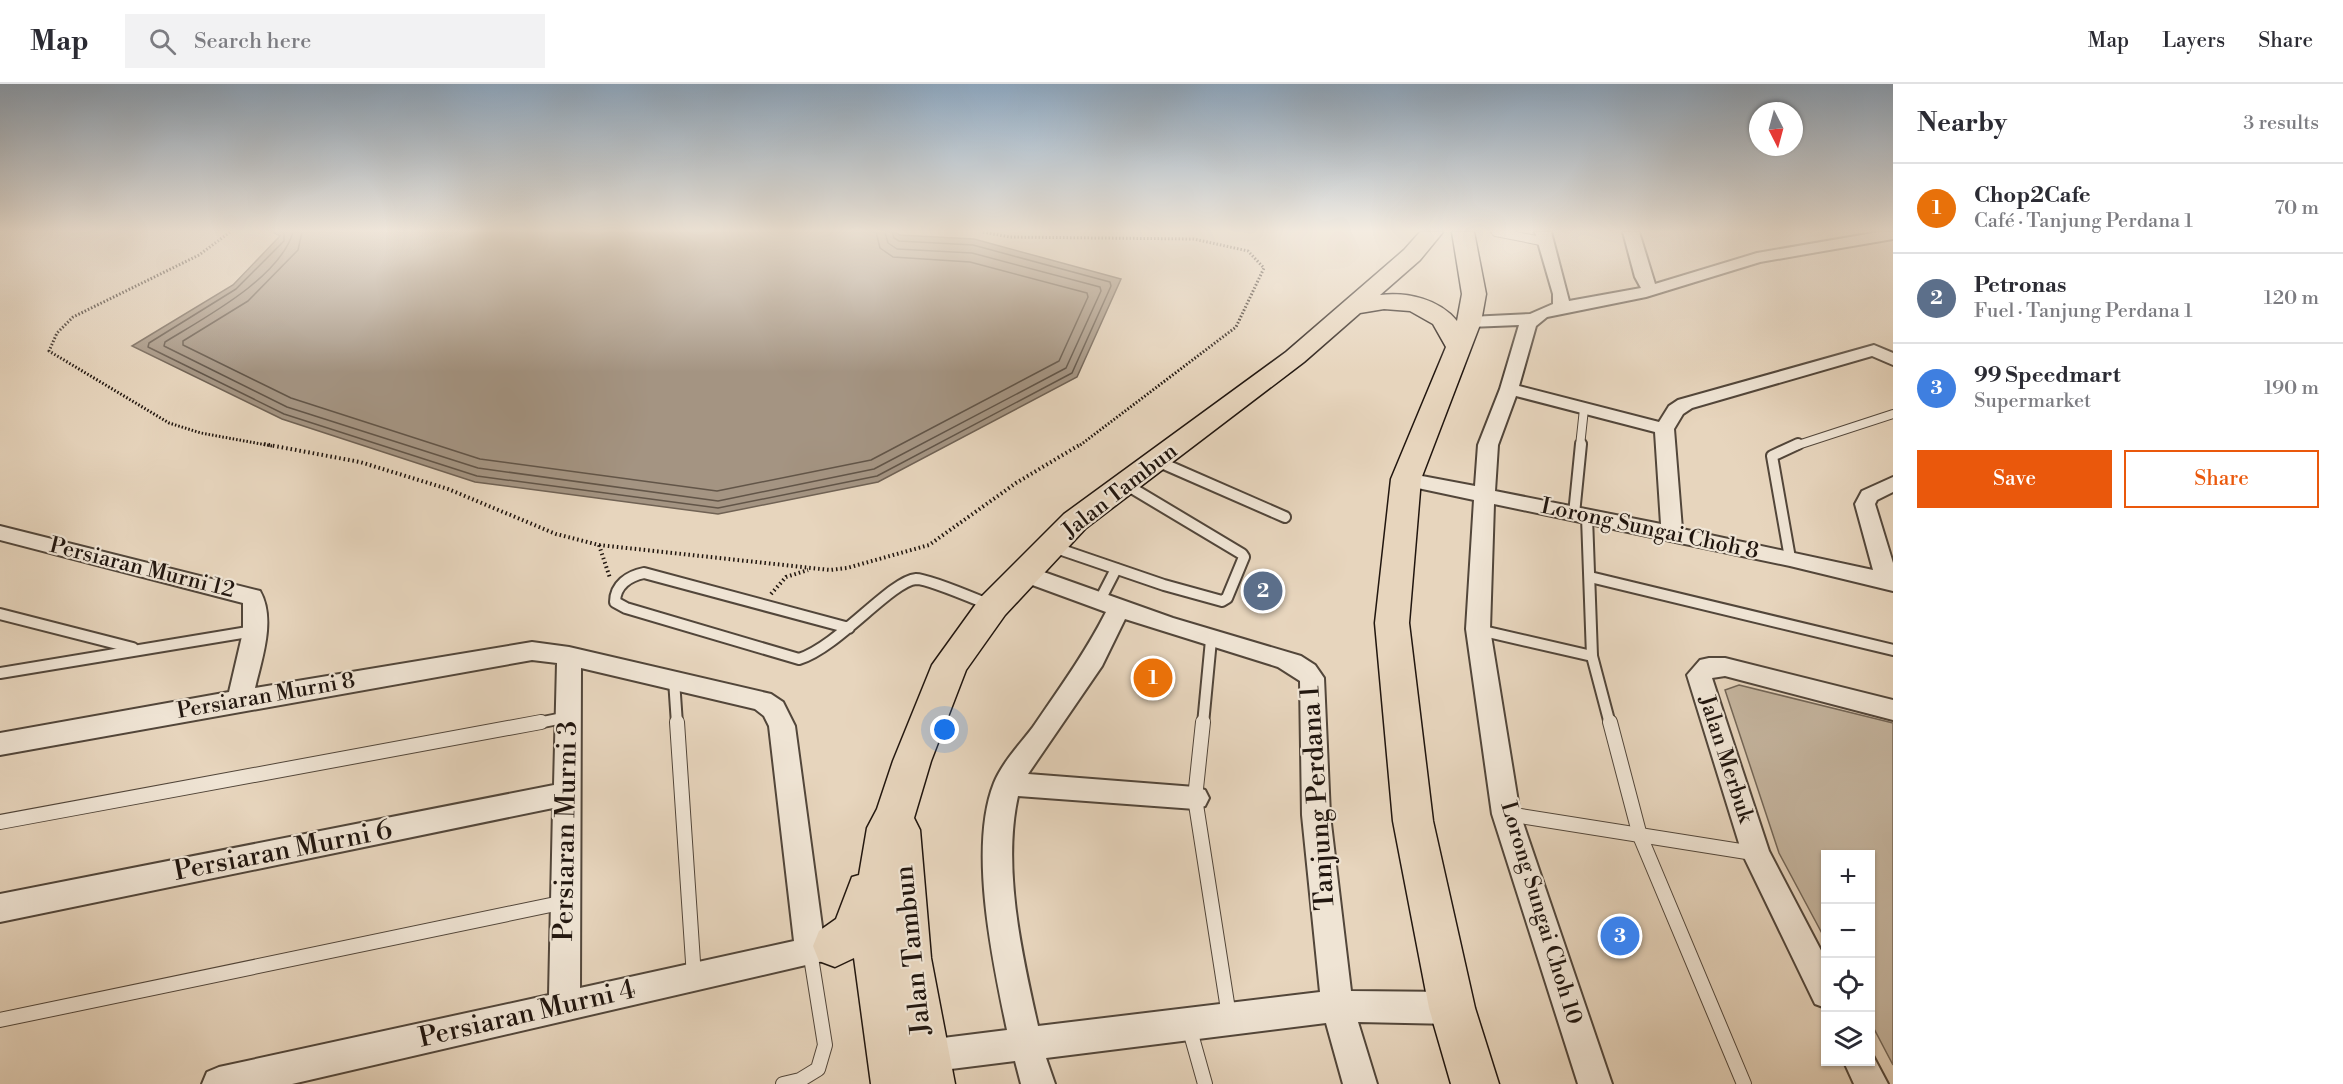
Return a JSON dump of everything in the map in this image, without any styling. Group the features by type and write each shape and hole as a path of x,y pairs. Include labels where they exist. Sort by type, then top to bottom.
{"main road":[{"name":"Jalan Tambun","path":"905,1064 909,958 900,827 890,827 912,761 950,665 993,606 1075,521 1295,357 1384,279"},
{"path":"1471,279 1474,294 1464,335 1406,479 1392,623 1413,821 1452,1008 1475,1084"},
{"path":"1350,308 1382,300 1413,304 1426,308 1448,326 1464,335"},
{"path":"822,948 850,937 858,924 873,864 890,827"},
{"path":"822,948 851,949 859,956 905,1064"}],"street":[{"path":"1557,279 1561,294 1561,307"},
{"path":"1644,279 1651,291"},
{"path":"1464,335 1532,318 1561,307 1609,301 1691,279"},
{"name":"Lorong Sungai Choh 10","path":"1532,318 1528,324 1509,389 1488,445 1483,495 1478,629 1506,814 1595,1084"},
{"path":"1672,534 1664,429 1676,410 1685,404 1874,350 1893,360"},
{"path":"1509,389 1664,429"},
{"name":"Lorong Sungai Choh 8","path":"1406,479 1790,558 1890,582"},
{"path":"1890,582 1865,504 1869,496 1893,484"},
{"name":"Persiaran Murni 12","path":"0,532 246,594 255,601 255,631 240,700"},
{"name":"Tanjung Perdana 1","path":"1024,573 1210,640 1292,663 1306,669 1312,678 1316,815 1337,1006 1360,1084"},
{"path":"1038,1084 1024,1045 996,868 998,825 1007,784 1093,660 1109,605"},
{"name":"Persiaran Murni 8","path":"0,744 240,700 532,651 569,656 762,701 774,709 782,726 822,948"},
{"name":"Persiaran Murni 3","path":"564,1006 569,656"},
{"name":"Jalan Merbuk","path":"1821,983 1756,853 1699,675 1702,670 1725,667 1893,710"},
{"path":"1007,784 1195,798"},
{"name":"Persiaran Murni 6","path":"0,908 567,794"},
{"name":"Persiaran Murni 4","path":"219,1084 822,948"},
{"path":"905,1064 1024,1045 1337,1006 1452,1008"},
{"path":"1862,1066 1871,1084"}],"lane":[{"path":"1584,409 1581,516 1590,577 1592,656 1640,836 1743,1084"},
{"path":"1790,558 1772,456 1799,444 1893,414"},
{"path":"1157,461 1285,517"},
{"path":"1051,547 1222,601 1227,598 1244,557 1239,551 1124,484"},
{"path":"1109,605 1116,569"},
{"path":"849,628 644,573 631,576 614,594 615,602 626,609 799,659 812,656 849,628 903,582 910,579 918,579 993,606"},
{"path":"1590,577 1893,650"},
{"path":"0,614 136,648"},
{"path":"1478,629 1592,656"},
{"path":"0,673 136,648 255,631"},
{"path":"1210,640 1195,798 1230,1019"},
{"path":"674,680 694,977"},
{"path":"0,822 568,717"},
{"path":"1506,814 1756,853"},
{"path":"0,1020 565,902"},
{"path":"783,1084 800,1080 818,1069 825,1045 822,948"},
{"path":"1188,1024 1205,1084"}],"path":[{"path":"151,279 73,317 57,333 49,351 169,423 201,433 360,462 448,489 556,534 599,545 723,557 811,570"},
{"path":"767,606 774,587 789,574 847,568 929,545 1016,483 1078,447 1236,327 1259,279"},
{"path":"599,545 611,580 619,589"}],"shaded area":[{"path":"1739,685 1893,723 1893,1065 1875,1031 1875,850 1821,850 1821,932 1779,853 1725,690"}],"water":[{"path":"239,279 1121,279 1077,377 878,482 718,514 475,482 282,419 132,346 233,285"}],"place":[{"name":"Petronas","path":"1263,591"},
{"name":"Chop2Cafe","path":"1153,678"},
{"name":"99 Speedmart","path":"1620,936"}]}
